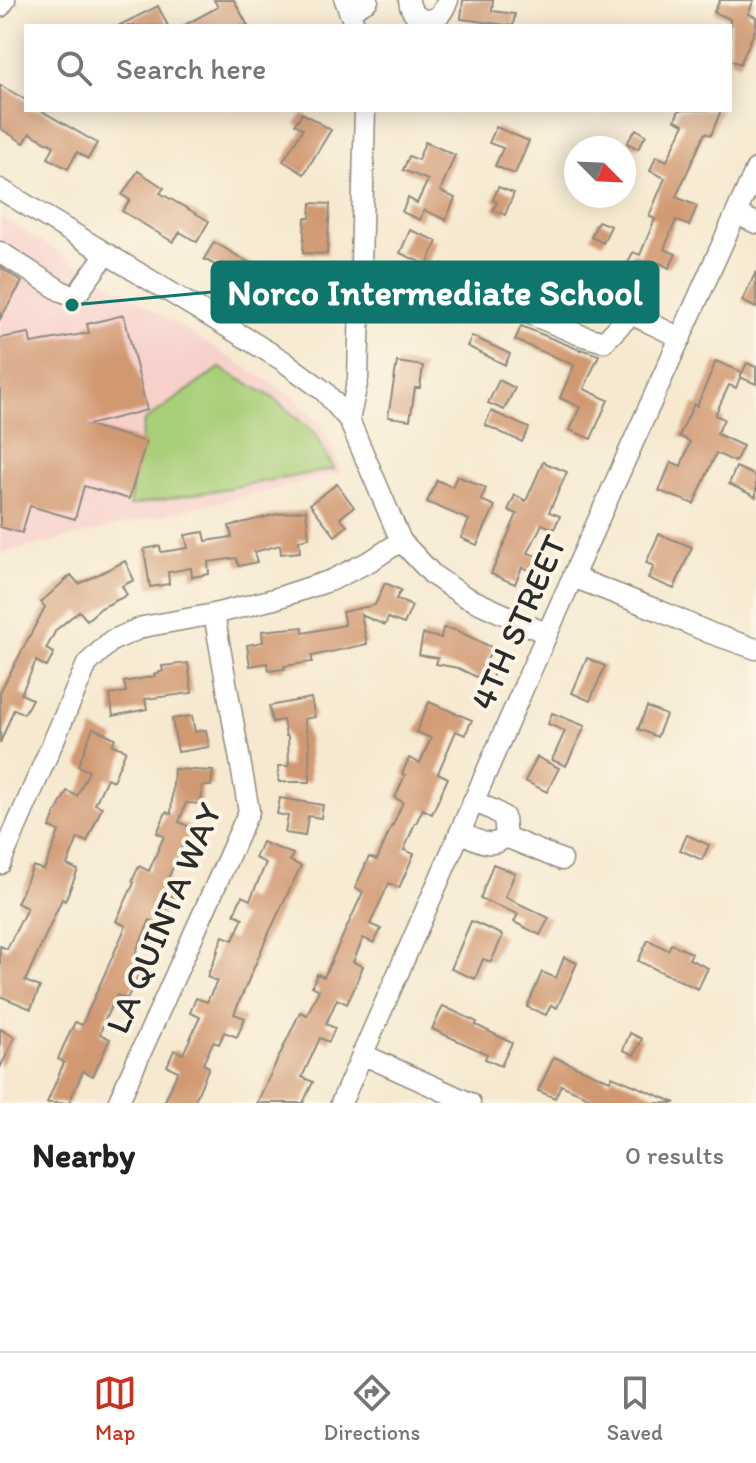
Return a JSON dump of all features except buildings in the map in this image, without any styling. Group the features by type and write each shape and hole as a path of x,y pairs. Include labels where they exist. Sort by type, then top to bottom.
{"street":[{"path":"0,7 5,0"},
{"path":"349,12 368,0"},
{"path":"409,0 409,9 414,15 433,19 439,16 448,0"},
{"path":"349,420 358,379 365,112"},
{"name":"4TH STREET","path":"341,1103 756,169"},
{"path":"0,189 282,360 324,391 349,420 401,541 433,575 464,596 547,634"},
{"path":"737,214 756,223"},
{"path":"0,252 74,296 106,254"},
{"path":"523,311 604,342 631,314 681,338"},
{"path":"0,864 87,664 111,641 143,627 214,614 332,580 401,541"},
{"path":"573,577 756,649"},
{"name":"LA QUINTA WAY","path":"118,1103 249,811 214,614"},
{"path":"473,801 504,817 506,837"},
{"path":"460,832 488,844 498,844 506,837"},
{"path":"506,837 562,860"},
{"path":"362,1054 470,1103"}],"shaded area":[{"path":"0,216 289,394 322,429 341,473 0,554"}],"green space":[{"path":"220,368 272,397 315,434 334,469 129,506 144,421"}],"place":[{"name":"Norco Intermediate School","path":"72,305"}]}
